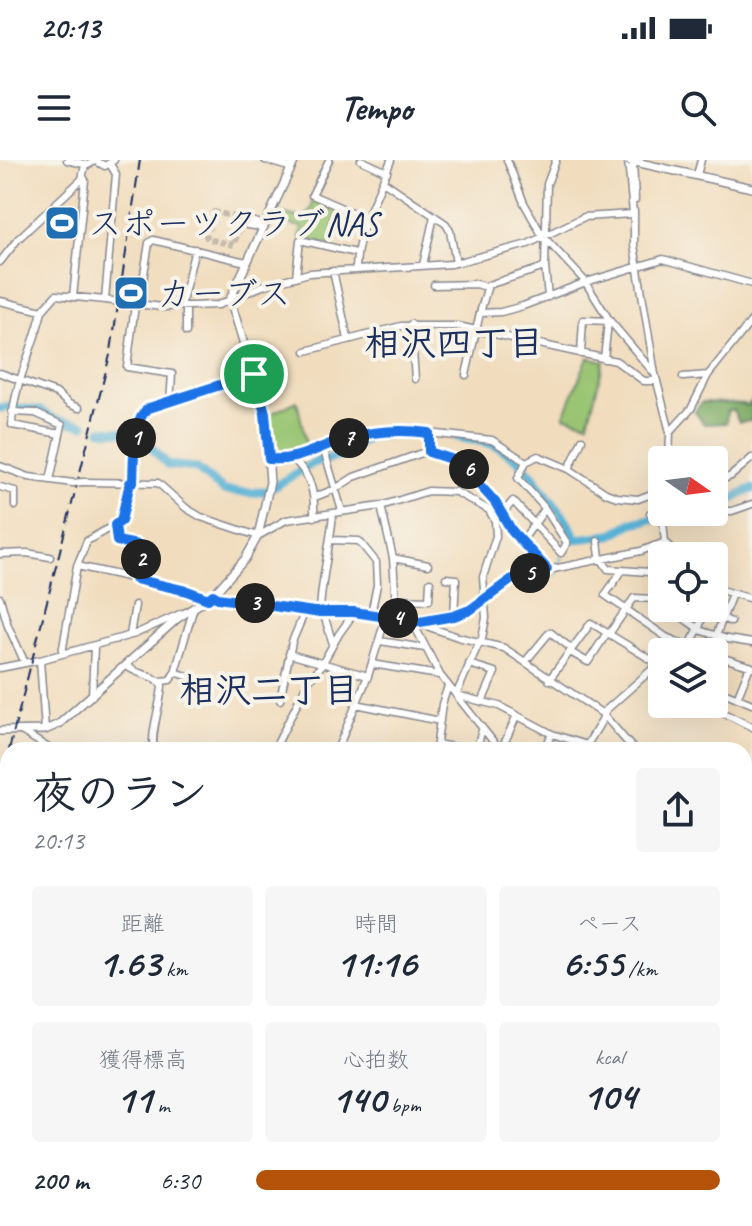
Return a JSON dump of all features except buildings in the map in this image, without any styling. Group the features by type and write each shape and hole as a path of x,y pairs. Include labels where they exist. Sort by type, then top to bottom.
{"main road":[{"path":"630,161 752,188"},
{"path":"0,731 45,730 59,724 191,609 211,597 245,559 258,536 269,493 265,413 230,299 294,164"}],"street":[{"path":"67,160 85,165 94,161 101,166 112,162 116,174 105,300"},
{"path":"265,160 294,164"},
{"path":"329,160 312,195 367,219"},
{"path":"361,160 387,172"},
{"path":"356,268 356,253 367,219 391,160"},
{"path":"507,160 524,203 545,237 586,282 609,322 656,377"},
{"path":"548,297 545,267 547,184 556,160"},
{"path":"697,175 701,160"},
{"path":"630,161 638,265 656,377 670,432 670,446"},
{"path":"73,297 85,165"},
{"path":"0,262 18,239 83,177"},
{"path":"383,181 446,224 456,263"},
{"path":"60,434 12,425 12,409 19,379 33,348 42,311 56,295 137,305 218,305 296,277 356,268 456,263 545,237 584,217 633,214"},
{"path":"423,265 434,216"},
{"path":"248,223 262,227"},
{"path":"170,402 172,374 127,367 151,241 155,239 246,262"},
{"path":"296,277 300,240 356,253"},
{"path":"186,332 184,306 195,249"},
{"path":"480,313 501,312 638,265 668,259 752,284"},
{"path":"434,285 476,284 487,287 545,267"},
{"path":"333,271 348,339"},
{"path":"466,375 487,287"},
{"path":"0,301 42,311"},
{"path":"581,354 583,320 609,322"},
{"path":"670,432 691,409 708,375 752,320"},
{"path":"604,359 609,322"},
{"path":"306,351 411,324 458,326 604,359 627,366 644,381 656,377"},
{"path":"411,324 415,379"},
{"path":"741,334 752,338"},
{"path":"0,373 56,393 79,408"},
{"path":"62,653 77,566 87,541 121,521 131,483 136,433 145,410 254,374"},
{"path":"683,377 708,375"},
{"path":"693,390 702,389"},
{"path":"12,409 35,413 62,425 50,480"},
{"path":"269,459 293,459 347,438 401,430 492,440 525,466"},
{"path":"429,435 429,452"},
{"path":"569,469 582,440"},
{"path":"323,447 342,511"},
{"path":"315,497 354,477 429,452 466,464 522,541 554,568"},
{"path":"554,568 567,543 545,509 518,478 525,466 538,456 569,469 606,493 630,500 648,494"},
{"path":"728,477 752,458"},
{"path":"293,459 302,468 315,497 314,517"},
{"path":"1,469 29,477 73,483 158,483 201,517 258,536 277,522 381,506 428,491 449,490 489,510 495,521 496,536 483,577 486,618 480,643 456,695"},
{"path":"0,487 15,491 15,506"},
{"path":"502,514 513,501 561,553"},
{"path":"728,511 752,504"},
{"path":"381,506 393,558 395,599 401,619"},
{"path":"522,541 545,509"},
{"path":"333,514 331,540 321,579 322,612 333,644"},
{"path":"115,525 117,541 137,545 141,559 135,579"},
{"path":"663,526 665,542"},
{"path":"331,540 359,541 376,562 377,585 371,614"},
{"path":"598,541 601,559 608,569 648,572"},
{"path":"416,621 454,616 484,602 512,579 648,548"},
{"path":"0,554 27,553 50,557"},
{"path":"393,558 428,565"},
{"path":"77,566 211,597 305,611 354,612 416,621 504,648 603,714 627,742"},
{"path":"622,571 605,595 668,638"},
{"path":"446,578 456,579 454,616"},
{"path":"395,599 429,600 430,582"},
{"path":"728,593 752,599"},
{"path":"728,604 732,594"},
{"path":"0,598 8,626 25,663"},
{"path":"525,662 550,632 588,662 634,598 648,599"},
{"path":"130,635 135,605"},
{"path":"0,668 130,635 191,609"},
{"path":"126,665 134,672 161,681 170,680 175,672 191,609"},
{"path":"280,700 289,654 305,611"},
{"path":"278,742 309,680 323,664 354,612"},
{"path":"340,742 368,676 386,617"},
{"path":"416,621 425,648 440,675 495,742"},
{"path":"690,622 716,636 752,643"},
{"path":"694,638 701,622"},
{"path":"716,636 721,622"},
{"path":"549,680 591,623 648,658"},
{"path":"380,641 425,648"},
{"path":"92,696 94,646"},
{"path":"289,654 368,676"},
{"path":"40,660 45,730"},
{"path":"728,660 751,667 737,698"},
{"path":"372,664 440,675"},
{"path":"469,664 495,672 482,702"},
{"path":"175,672 211,684"},
{"path":"592,742 597,737 603,714 648,675"},
{"path":"153,742 163,690 161,681"},
{"path":"437,742 448,686"},
{"path":"728,694 752,704"},
{"path":"456,695 499,706 571,742"},
{"path":"356,704 440,721"},
{"path":"504,742 517,715"},
{"path":"728,715 752,727"},
{"path":"478,742 482,730"},
{"path":"21,731 41,742"},
{"path":"549,742 552,734"}],"green space":[{"path":"312,196 338,209 330,245 300,238 302,227 274,221 278,212 305,219 312,207"},
{"path":"588,357 604,361 588,423 564,416"},
{"path":"297,401 307,447 292,456 275,455 270,414"},
{"path":"752,401 752,421 739,422 733,410 727,411 726,423 704,424 695,412 702,402 747,406"}],"waterway":[{"path":"0,408 41,411 56,420 84,425"},
{"path":"101,430 138,433 168,465 196,468 224,491 265,491"},
{"path":"275,486 315,462 341,456 368,437 402,433 418,435"},
{"path":"457,437 490,443 518,461 564,516 576,539 611,535 632,523 648,520"},
{"path":"728,502 752,489"},
{"path":"571,543 576,539"},
{"path":"556,576 562,554"}],"tunnel":[{"path":"247,225 240,226 234,245 206,236 214,212 248,220"}],"railway":[{"path":"11,742 111,351 140,160"}],"place":[{"name":"スポーツクラブNAS","path":"62,223"},
{"name":"カーブス","path":"131,293"}],"district":[{"name":"相沢四丁目","path":"454,343"},
{"name":"相沢二丁目","path":"269,690"}],"route":[{"path":"254,374 265,413 269,459 289,460 347,438 379,432 401,430 429,433 429,452 466,464 512,531 547,569 512,579 470,610 420,622 354,612 314,612 213,595 208,599 135,579 141,559 137,545 117,541 115,525 121,521 130,483 133,482 136,435 142,413 149,408 254,374"}]}
